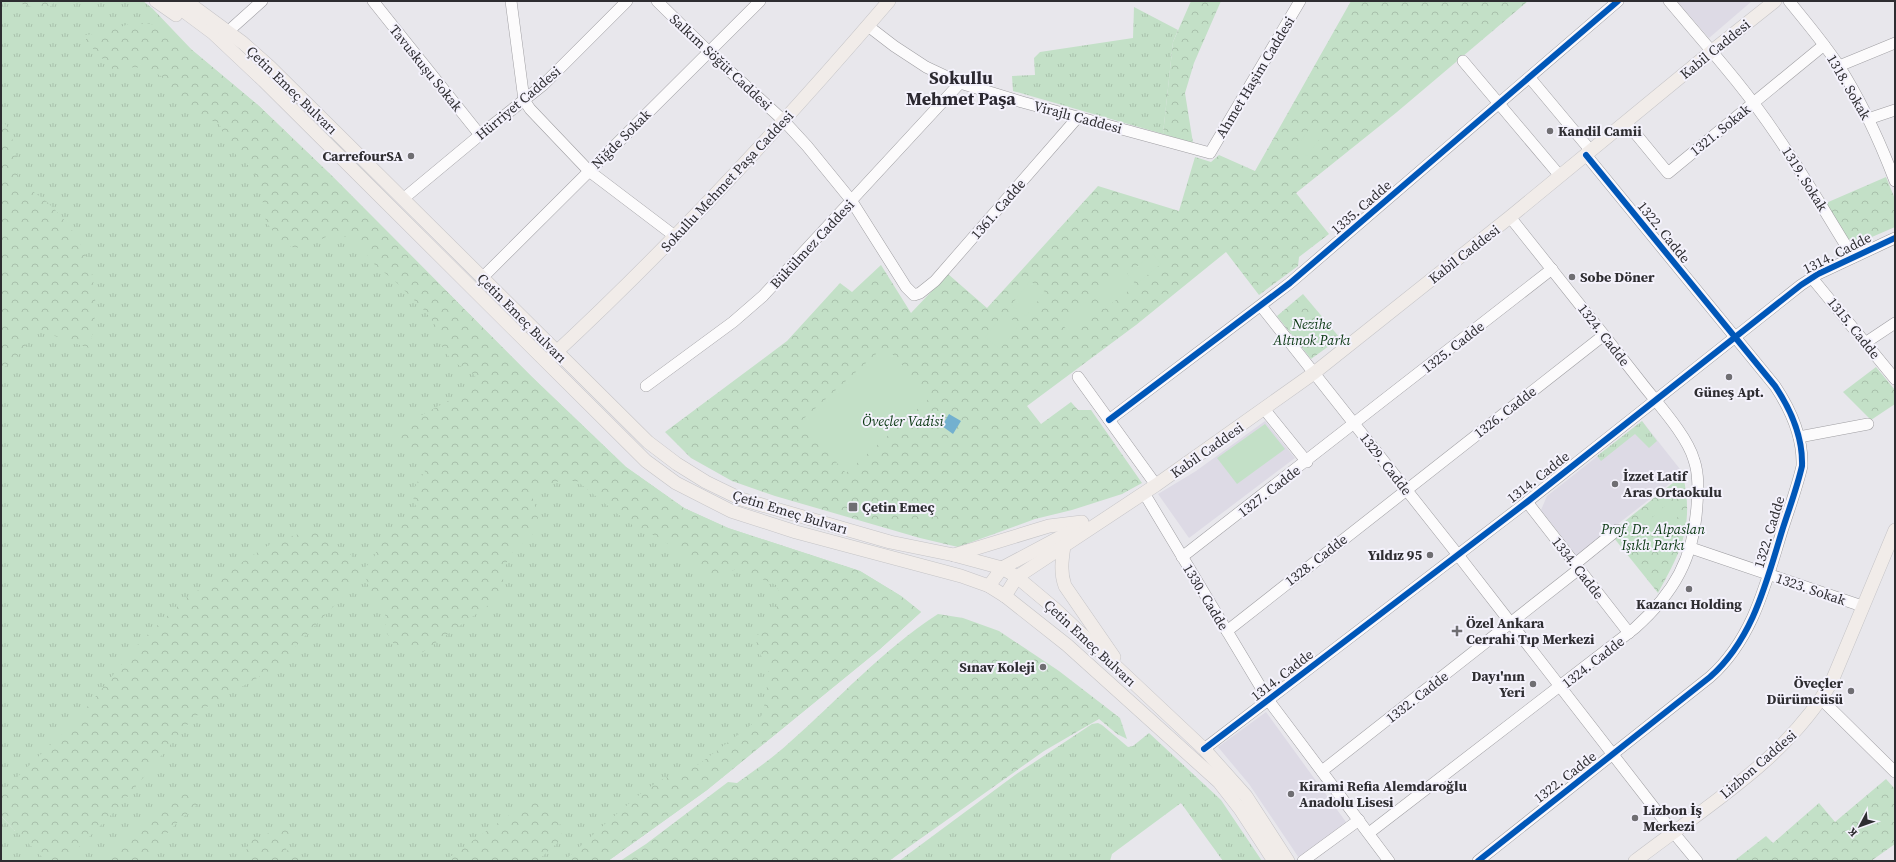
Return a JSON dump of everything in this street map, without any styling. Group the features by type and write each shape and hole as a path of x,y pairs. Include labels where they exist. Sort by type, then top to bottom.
{"main road":[{"name":"Çetin Emeç Bulvarı","path":"156,1 242,59"},
{"name":"Çetin Emeç Bulvarı","path":"170,1 213,33 242,59 646,461 676,483 731,511 762,522 961,576 989,586 1005,596 1067,645 1219,782 1240,809 1274,861"},
{"name":"Çetin Emeç Bulvarı","path":"186,1 243,43 270,67 648,442 706,482 741,499 795,516 890,542 954,555 1002,568 1017,577 1054,608 1204,749 1246,796 1288,861"},
{"name":"Çetin Emeç Bulvarı","path":"199,1 233,27 243,43"},
{"name":"Sokullu Mehmet Paşa Caddesi","path":"546,362 676,237 784,121 889,1"},
{"name":"Kabil Caddesi","path":"1017,577 1156,485 1264,410 1314,373 1589,153 1712,51 1767,3"},
{"name":"Kabil Caddesi","path":"1002,568 1144,493"},
{"path":"954,555 1049,526 1090,521"},
{"name":"Lizbon Caddesi","path":"1635,861 1734,787 1773,754 1822,700 1832,681 1895,530"},
{"path":"1064,546 1061,563 1062,578 1065,586 1130,680"},
{"path":"989,586 1002,568"},
{"path":"1005,596 1017,577"}],"street":[{"path":"233,27 262,1"},
{"name":"Tavuskuşu Sokak","path":"373,1 480,134"},
{"path":"511,1 524,100 530,109 589,171 676,237"},
{"name":"Hürriyet Caddesi","path":"403,199 480,134 543,85 627,1"},
{"name":"Salkım Söğüt Caddesi","path":"657,1 709,52 784,121 851,200 906,287 914,295"},
{"name":"Niğde Sokak","path":"482,278 760,1"},
{"name":"Ahmet Haşim Caddesi","path":"1210,153 1300,1"},
{"name":"1335. Cadde","path":"1109,420 1304,272 1618,1"},
{"name":"1319. Sokak","path":"1669,1 1712,51 1753,103 1796,165 1853,258"},
{"name":"1318. Sokak","path":"1789,1 1839,66 1868,119 1894,178"},
{"name":"Virajlı Caddesi","path":"868,26 894,46 926,67 960,83 1210,153"},
{"path":"1839,66 1895,43"},
{"name":"1321. Sokak","path":"1626,122 1668,173 1824,46"},
{"path":"1463,61 1560,176"},
{"name":"1322. Cadde","path":"1478,861 1710,677 1725,662 1749,626 1769,574 1801,471 1802,453 1799,436 1789,410 1779,392 1530,78"},
{"name":"Bükülmez Caddesi","path":"646,386 753,306 960,83"},
{"path":"1868,119 1895,110"},
{"name":"1361. Cadde","path":"914,295 920,293 935,281 1078,117"},
{"name":"1324. Cadde","path":"1369,833 1561,687 1646,618 1664,598 1681,571 1691,548 1696,520 1698,488 1695,461 1685,441 1655,400 1510,217"},
{"name":"1314. Cadde","path":"1204,749 1269,701 1458,555 1812,278 1895,238"},
{"name":"1325. Cadde","path":"1355,425 1552,269"},
{"name":"1315. Cadde","path":"1812,278 1895,379"},
{"name":"1329. Cadde","path":"1261,306 1697,861"},
{"path":"1865,343 1895,323"},
{"name":"1326. Cadde","path":"1406,489 1604,335"},
{"path":"1078,377 1156,485"},
{"path":"1264,410 1307,462"},
{"path":"1799,436 1868,424"},
{"name":"1327. Cadde","path":"1182,558 1355,425"},
{"name":"1328. Cadde","path":"1227,631 1406,489"},
{"name":"1330. Cadde","path":"1144,493 1269,701 1389,861"},
{"name":"1334. Cadde","path":"1526,502 1629,633"},
{"name":"1332. Cadde","path":"1322,772 1511,623 1617,530"},
{"name":"1323. Sokak","path":"1691,548 1862,606"},
{"path":"1822,700 1894,769"},
{"path":"1303,861 1359,820"}],"shaded area":[{"path":"1677,1 1752,1 1709,38"},
{"path":"1265,421 1295,458 1189,538 1158,494 1196,471"},
{"name":"İzzet Latif Aras Ortaokulu","path":"1642,421 1683,473 1577,556 1541,510 1547,496"},
{"name":"Kirami Refia Alemdaroğlu Anadolu Lisesi","path":"1266,712 1346,822 1299,858 1249,784 1218,747"}],"green space":[{"path":"1,1 143,1 152,8 192,50 259,106 331,175 532,377 626,467 684,508 728,528 860,571 901,596 921,612 880,649 707,790 608,861 1,861 1,816 15,831 1,815"},
{"path":"12,1 55,1 49,8 35,8"},
{"path":"1191,1 1221,1 1194,63 1185,93 1193,143 1163,134 1173,42"},
{"name":"Öveçler Vadisi","path":"1351,1 1528,1 1397,112 1296,193 1329,234 1299,257 1298,266 1259,295 1226,252 1136,325 1027,406 1041,424 1071,402 1078,410 1091,410 1142,483 1122,494 1072,510 1035,519 958,547 920,538 775,496 732,481 691,458 665,432 787,341 840,283 852,292 881,265 911,313 948,274 987,308 1098,186 1179,211 1195,157 1211,162 1219,155 1255,171"},
{"path":"1134,7 1178,30 1173,42 1163,134 1013,91 1012,76 1035,75 1034,58 1040,52 1133,38"},
{"path":"134,22 158,25 192,50 259,106 331,175 532,377 626,467 684,508 728,528 860,571 901,596 921,612 880,649 707,790 608,861 564,861 645,790 661,780 699,764 755,722 763,714 768,669 756,646 758,635 782,598 776,585 737,568 718,579 704,576 690,562 663,540 629,523 577,481 559,481 532,493 538,516 537,529 515,549 506,563 503,595 417,656 406,649 396,647 386,632 385,610 368,597 368,583 360,571 368,565 373,558 379,541 406,518 416,507 412,493 418,481 425,472 424,466 417,456 392,438 411,422 476,384 475,375 452,361 441,345 435,325 425,311 396,282 375,265 353,237 326,237 303,248 291,247 279,239 266,222 260,185 252,169 229,148 219,123 202,118 190,110 169,90 161,76 148,69 134,67 115,72 86,41 86,35 107,32"},
{"path":"1,118 10,134 15,150 17,159 17,185 40,196 59,214 71,229 88,260 95,294 95,312 89,348 35,329 21,352 1,369"},
{"path":"1312,125 1324,133 1307,156 1296,148"},
{"path":"1886,177 1895,199 1895,227 1851,246 1826,203"},
{"path":"1153,254 1161,264 1139,282 1131,271"},
{"path":"1124,269 1136,285 1104,309 1092,293"},
{"path":"1030,281 1045,292 1026,316 1011,305"},
{"name":"Nezihe Altınok Parkı","path":"1303,294 1340,338 1311,359 1277,316"},
{"path":"1085,302 1096,315 1071,335 1060,321"},
{"path":"1004,313 1019,325 1000,349 985,337"},
{"path":"885,346 931,397 846,473 800,422"},
{"path":"1876,367 1895,390 1895,404 1871,420 1843,392"},
{"path":"1642,421 1657,441 1649,448 1635,434 1601,461 1597,456"},
{"path":"1265,424 1285,449 1237,484 1217,458"},
{"name":"Prof. Dr. Alpaslan Işıklı Parkı","path":"1683,475 1687,508 1684,537 1674,563 1658,593 1614,538 1622,531 1620,525"},
{"path":"1670,501 1681,514 1659,534 1648,521"},
{"path":"313,530 351,555 360,571 350,589 304,637 281,664 205,708 184,728 119,807 65,861 46,861 1,816 1,793 79,717 139,643 186,598 275,541"},
{"path":"938,614 963,618 999,631 1059,671 1120,718 1127,739 1117,734 1099,719 1044,751 889,861 620,861 646,844 728,782 737,783 784,748 879,659 917,628"},
{"path":"1098,723 1128,747 1133,746 1149,733 1221,800 1262,861 1223,861 1181,803 1112,854 1110,861 899,861 1015,775 1092,724"},
{"path":"1886,779 1895,789 1895,844 1871,861 1734,861 1766,836 1773,843 1819,803 1835,822"},
{"path":"185,791 195,792 201,801 166,835 155,851 151,861 99,861 176,796"},
{"path":"535,797 555,814 560,825 562,839 537,861 444,861"},
{"path":"285,826 293,835 286,850 297,853 301,858 298,861 243,861 250,839 260,838 264,841 268,833"}],"water":[{"path":"949,414 961,421 953,434 942,426"}],"cycle path":[{"path":"1109,420 1290,283 1618,1"},
{"path":"1478,861 1710,677 1725,662 1747,628 1764,590 1802,466 1802,455 1795,424 1775,386 1586,155"},
{"path":"1204,749 1527,502 1801,285 1818,274 1895,238"}],"place":[{"name":"Kandil Camii","path":"1550,131"},
{"name":"CarrefourSA","path":"411,156"},
{"name":"Sobe Döner","path":"1572,277"},
{"name":"Güneş Apt.","path":"1729,377"},
{"name":"İzzet Latif Aras Ortaokulu","path":"1615,484"},
{"name":"Çetin Emeç","path":"853,507"},
{"name":"Yıldız 95","path":"1430,555"},
{"name":"Kazancı Holding","path":"1689,589"},
{"name":"Özel Ankara Cerrahi Tıp Merkezi","path":"1457,631"},
{"name":"Sınav Koleji","path":"1043,667"},
{"name":"Dayı'nın Yeri","path":"1533,684"},
{"name":"Öveçler Dürümcüsü","path":"1851,691"},
{"name":"Kirami Refia Alemdaroğlu Anadolu Lisesi","path":"1291,794"},
{"name":"Lizbon İş Merkezi","path":"1635,818"}],"district":[{"name":"Sokullu Mehmet Paşa","path":"961,88"}]}
